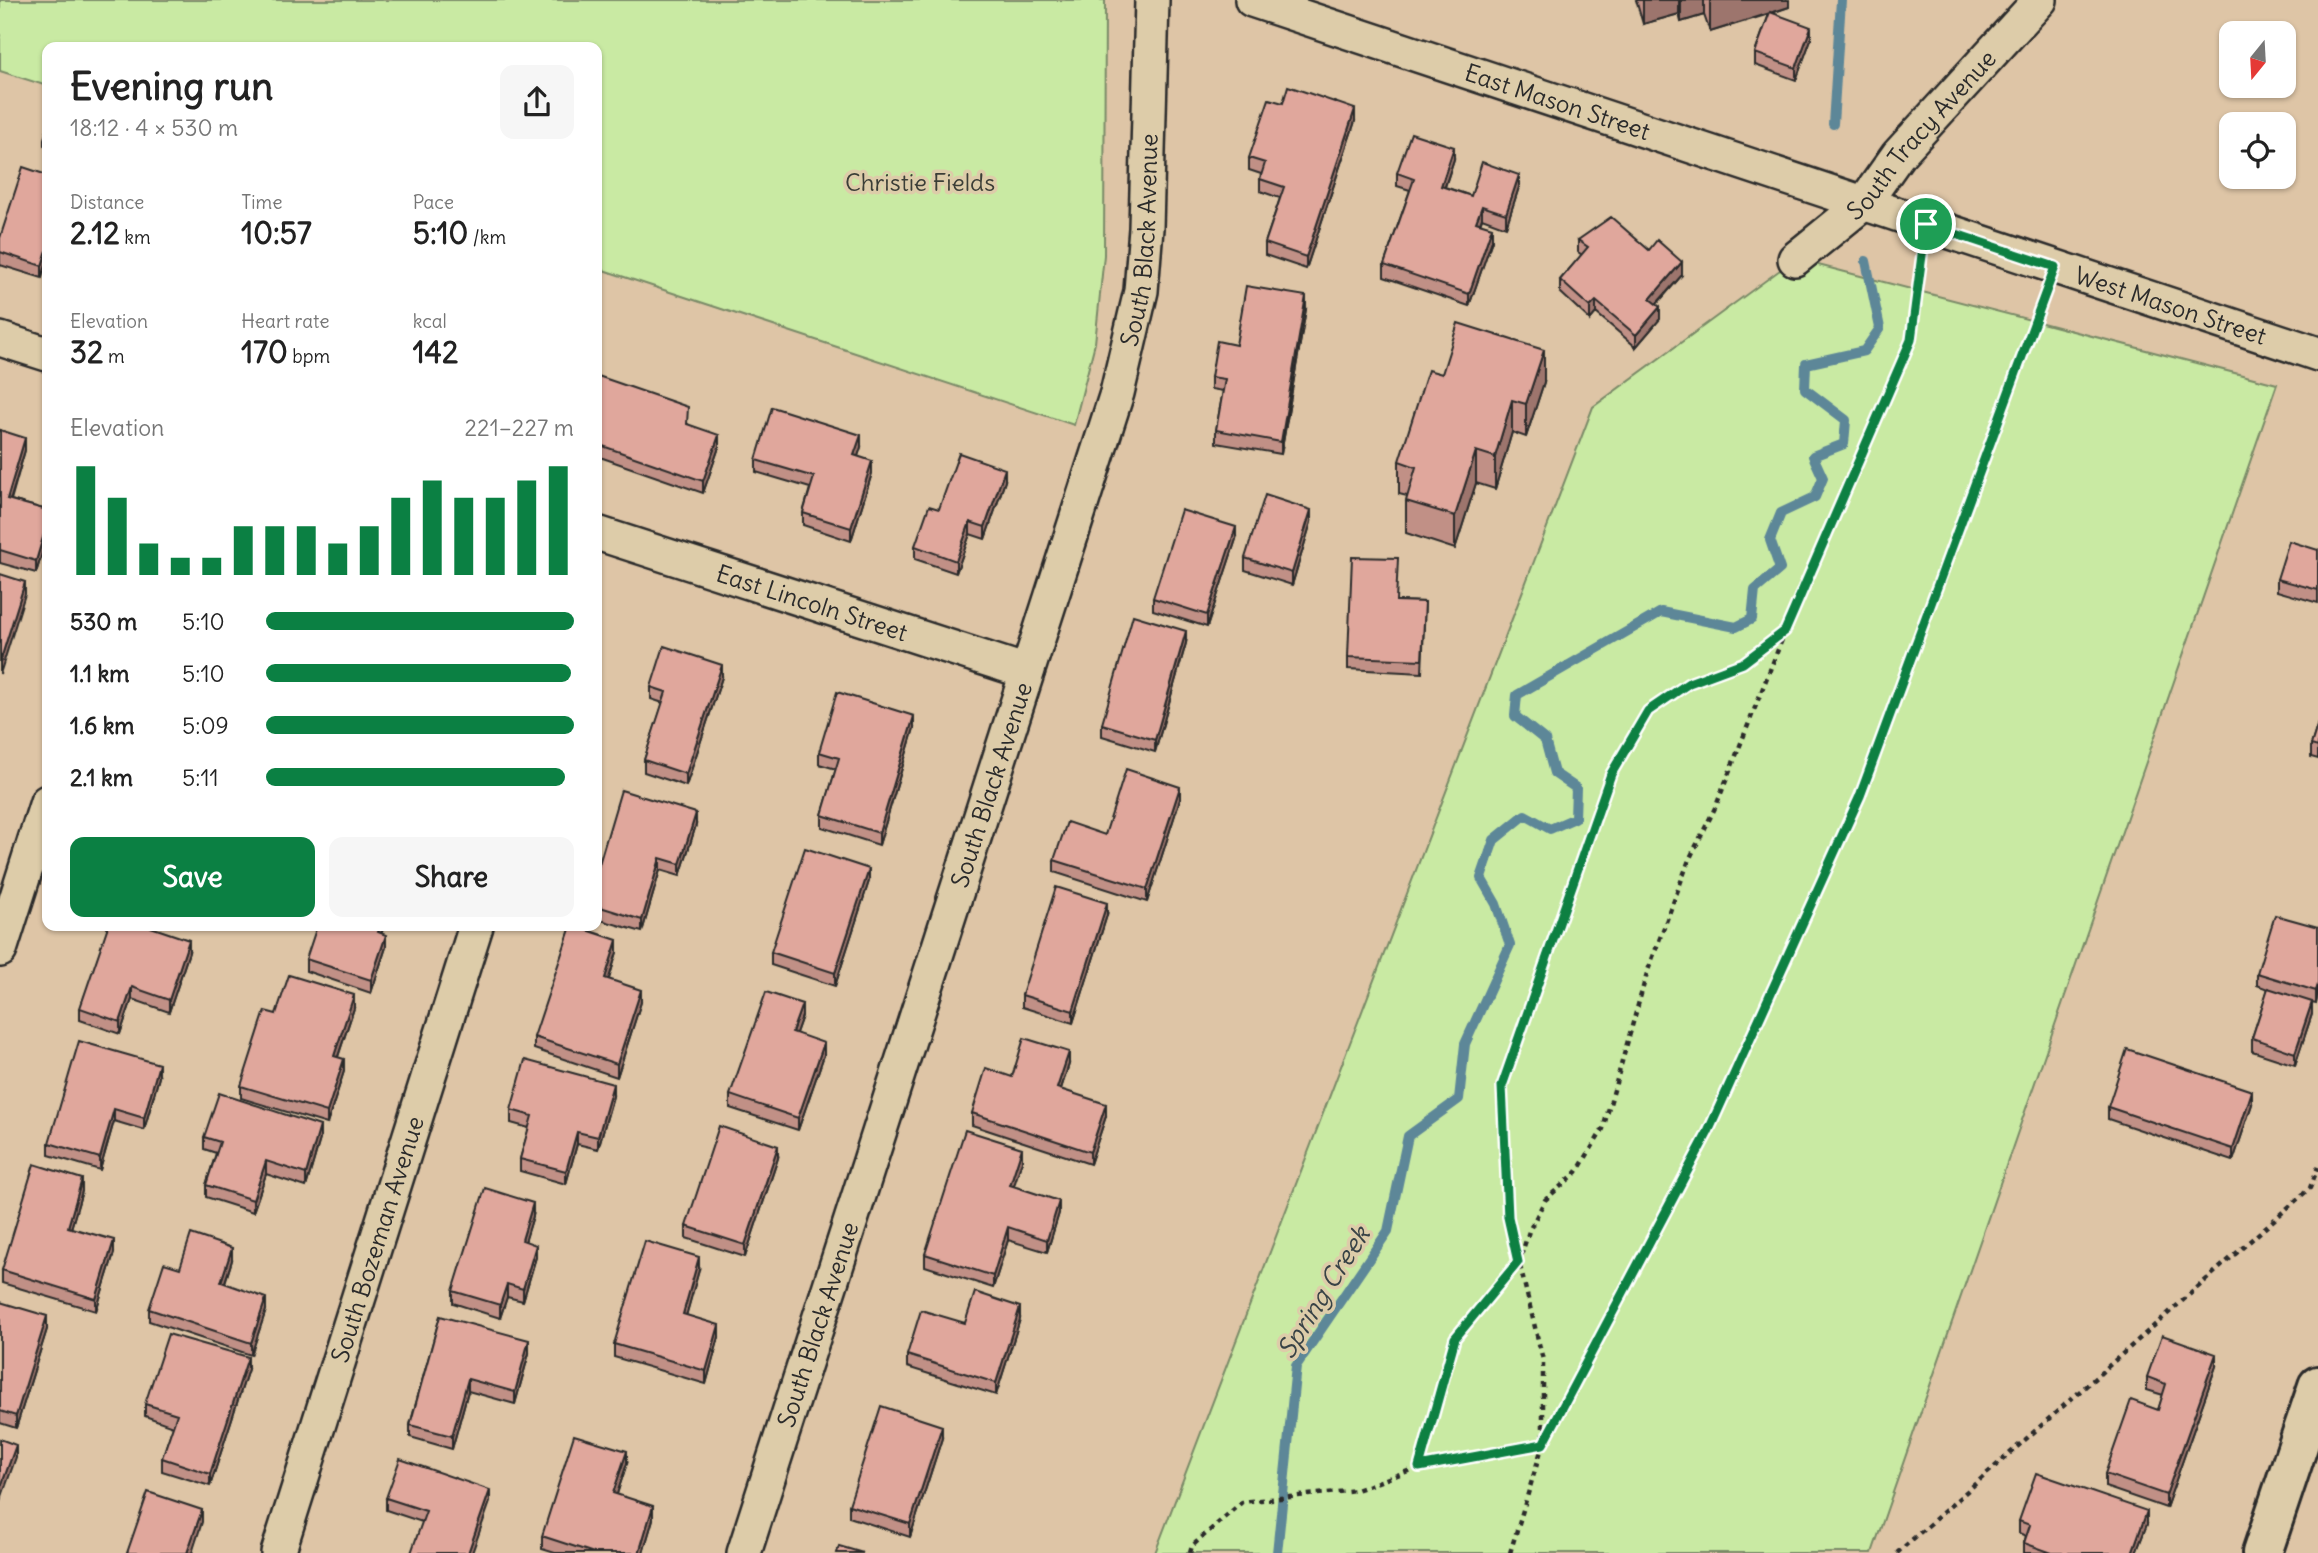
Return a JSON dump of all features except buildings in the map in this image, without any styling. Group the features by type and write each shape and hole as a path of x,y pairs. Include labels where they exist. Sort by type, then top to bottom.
{"main road":[{"path":"2262,1553 2318,1386"}],"street":[{"name":"South Black Avenue","path":"744,1553 1117,393 1141,291 1146,228 1152,0"},
{"name":"East Mason Street","path":"1252,0 1864,203"},
{"name":"South Tracy Avenue","path":"1794,259 1864,203 1898,155 2040,0"},
{"name":"West Mason Street","path":"1864,203 2318,354"},
{"path":"0,339 42,352"},
{"name":"East Lincoln Street","path":"602,538 1027,672"},
{"path":"0,950 42,818"},
{"name":"South Bozeman Avenue","path":"278,1553 474,931"}],"path":[{"path":"1419,1467 1455,1338 1518,1262 1529,1231 1545,1200 1577,1172 1603,1129 1657,948 1689,860 1716,806 1785,631 1911,340 1926,224"},
{"path":"1510,1553 1543,1444 1708,1132 1860,796 2055,267"},
{"path":"1543,1444 1542,1360 1508,1217 1502,1086 1611,774 1648,711 1689,683 1743,663 1785,631"},
{"path":"1897,1553 2310,1188 2318,1167"},
{"path":"1190,1553 1192,1546 1242,1502 1356,1490 1419,1467 1543,1444"}],"green space":[{"name":"Christie Fields","path":"0,0 1105,0 1104,255 1095,343 1074,425 602,270 602,42 42,42 42,84 0,71"},
{"path":"1795,259 2277,384 1872,1553 1155,1553 1593,407"}],"waterway":[{"name":"Spring Creek","path":"1833,124 1841,0"},
{"name":"Spring Creek","path":"1277,1553 1296,1366 1388,1231 1408,1136 1459,1099 1465,1044 1510,945 1496,904 1481,878 1494,840 1525,815 1550,829 1575,818 1576,788 1554,773 1545,740 1515,716 1517,695 1661,612 1736,627 1752,619 1755,590 1780,569 1770,540 1781,513 1815,497 1823,478 1813,456 1844,444 1846,420 1805,389 1806,364 1864,351 1880,328 1866,261"}],"route":[{"path":"1926,224 2055,267 1860,796 1708,1132 1543,1444 1419,1467 1455,1338 1518,1262 1508,1217 1502,1086 1611,774 1648,711 1689,683 1743,663 1785,631 1911,340 1926,224"}]}
